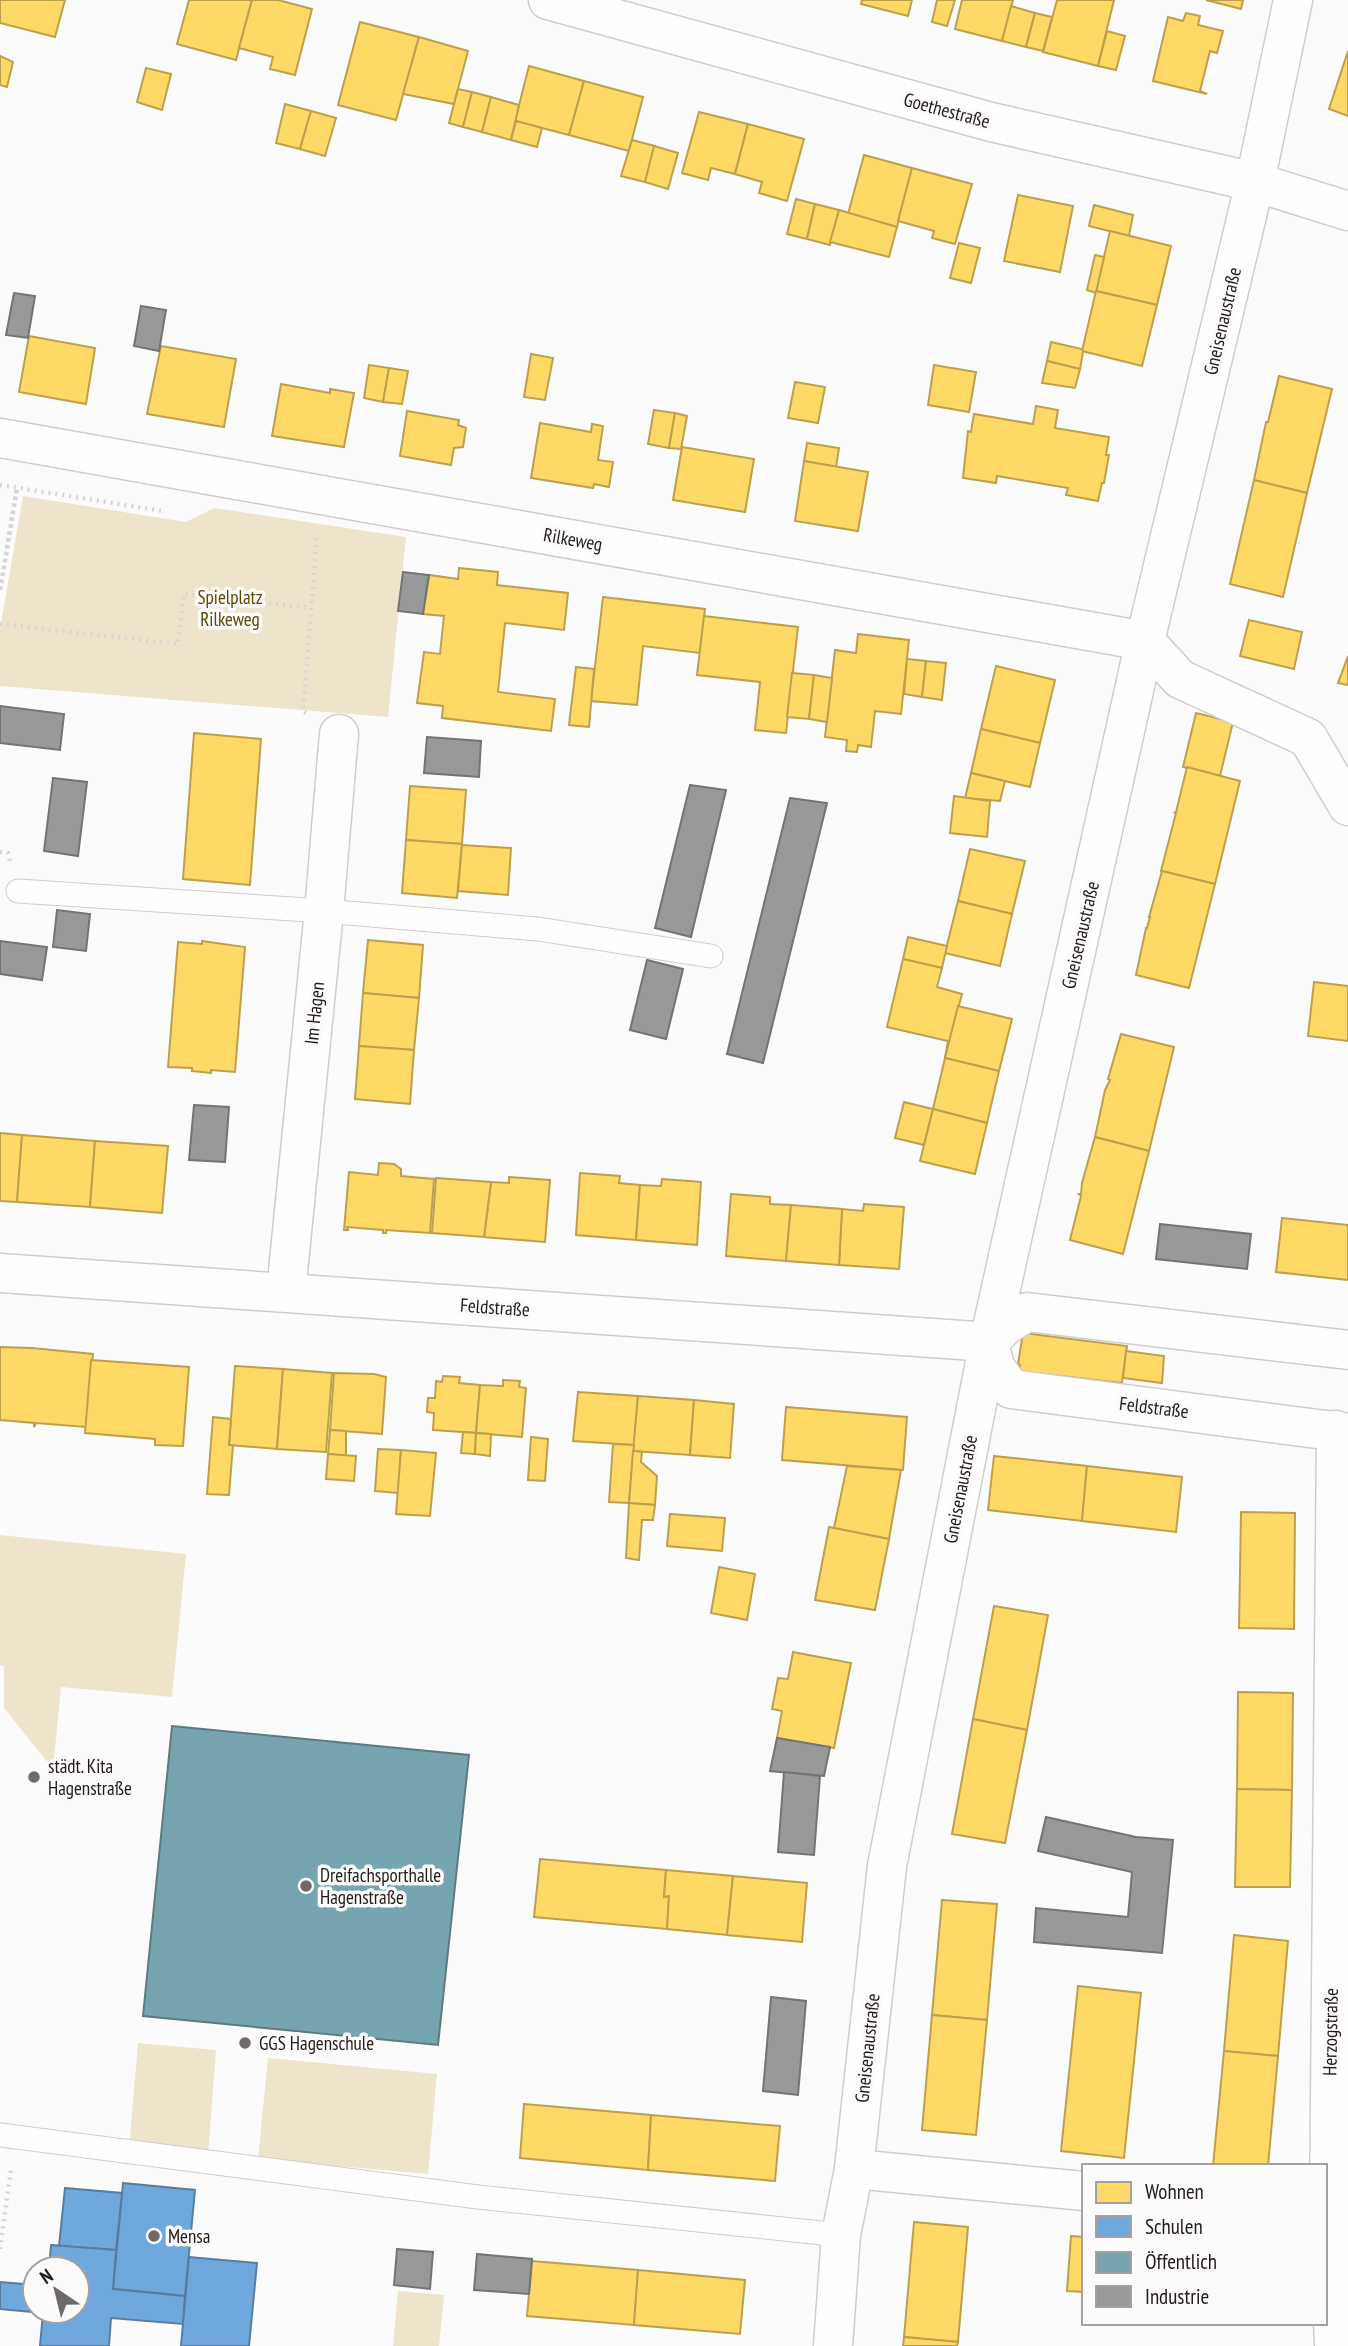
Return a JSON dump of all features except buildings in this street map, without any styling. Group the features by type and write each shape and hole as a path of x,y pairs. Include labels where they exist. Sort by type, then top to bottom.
{"street":[{"name":"Goethestraße","path":"548,0 991,122 1255,183 1348,211"},
{"name":"Gneisenaustraße","path":"833,2346 841,2235 854,2169 887,1866 989,1342 1145,641 1255,183 1293,0"},
{"name":"Rilkeweg","path":"0,438 1145,641"},
{"path":"1145,641 1180,679 1308,738 1348,806"},
{"name":"Im Hagen","path":"286,1292 339,734"},
{"name":"Feldstraße","path":"0,1273 989,1342 995,1367 1012,1389 1342,1431"},
{"path":"989,1342 1006,1325 1027,1312 1348,1350"},
{"name":"Herzogstraße","path":"1334,2346 1327,2214 1342,1431"},
{"path":"854,2169 1082,2191"}],"lane":[{"path":"18,891 324,911 538,929 711,956"},
{"path":"7,2136 478,2197 841,2235"}],"path":[{"path":"0,591 17,488 0,591"},
{"path":"320,495 303,711 339,734"},
{"path":"0,624 178,644 184,594 311,608"},
{"path":"0,2249 7,2136"}],"green space":[{"name":"Spielplatz Rilkeweg","path":"23,496 186,522 214,508 406,537 388,717 0,686 0,629"},
{"name":"städt. Kita Hagenstraße","path":"0,1535 186,1554 172,1697 61,1687 53,1769 4,1708 4,1666 0,1665"},
{"path":"138,2043 216,2050 208,2155 129,2149"},
{"path":"268,2058 437,2074 428,2174 258,2159"},
{"path":"398,2291 444,2295 439,2346 393,2346"}],"place":[{"name":"städt. Kita Hagenstraße","path":"34,1777"},
{"name":"Dreifachsporthalle Hagenstraße","path":"306,1886"},
{"name":"GGS Hagenschule","path":"245,2043"},
{"name":"Mensa","path":"154,2236"}]}
